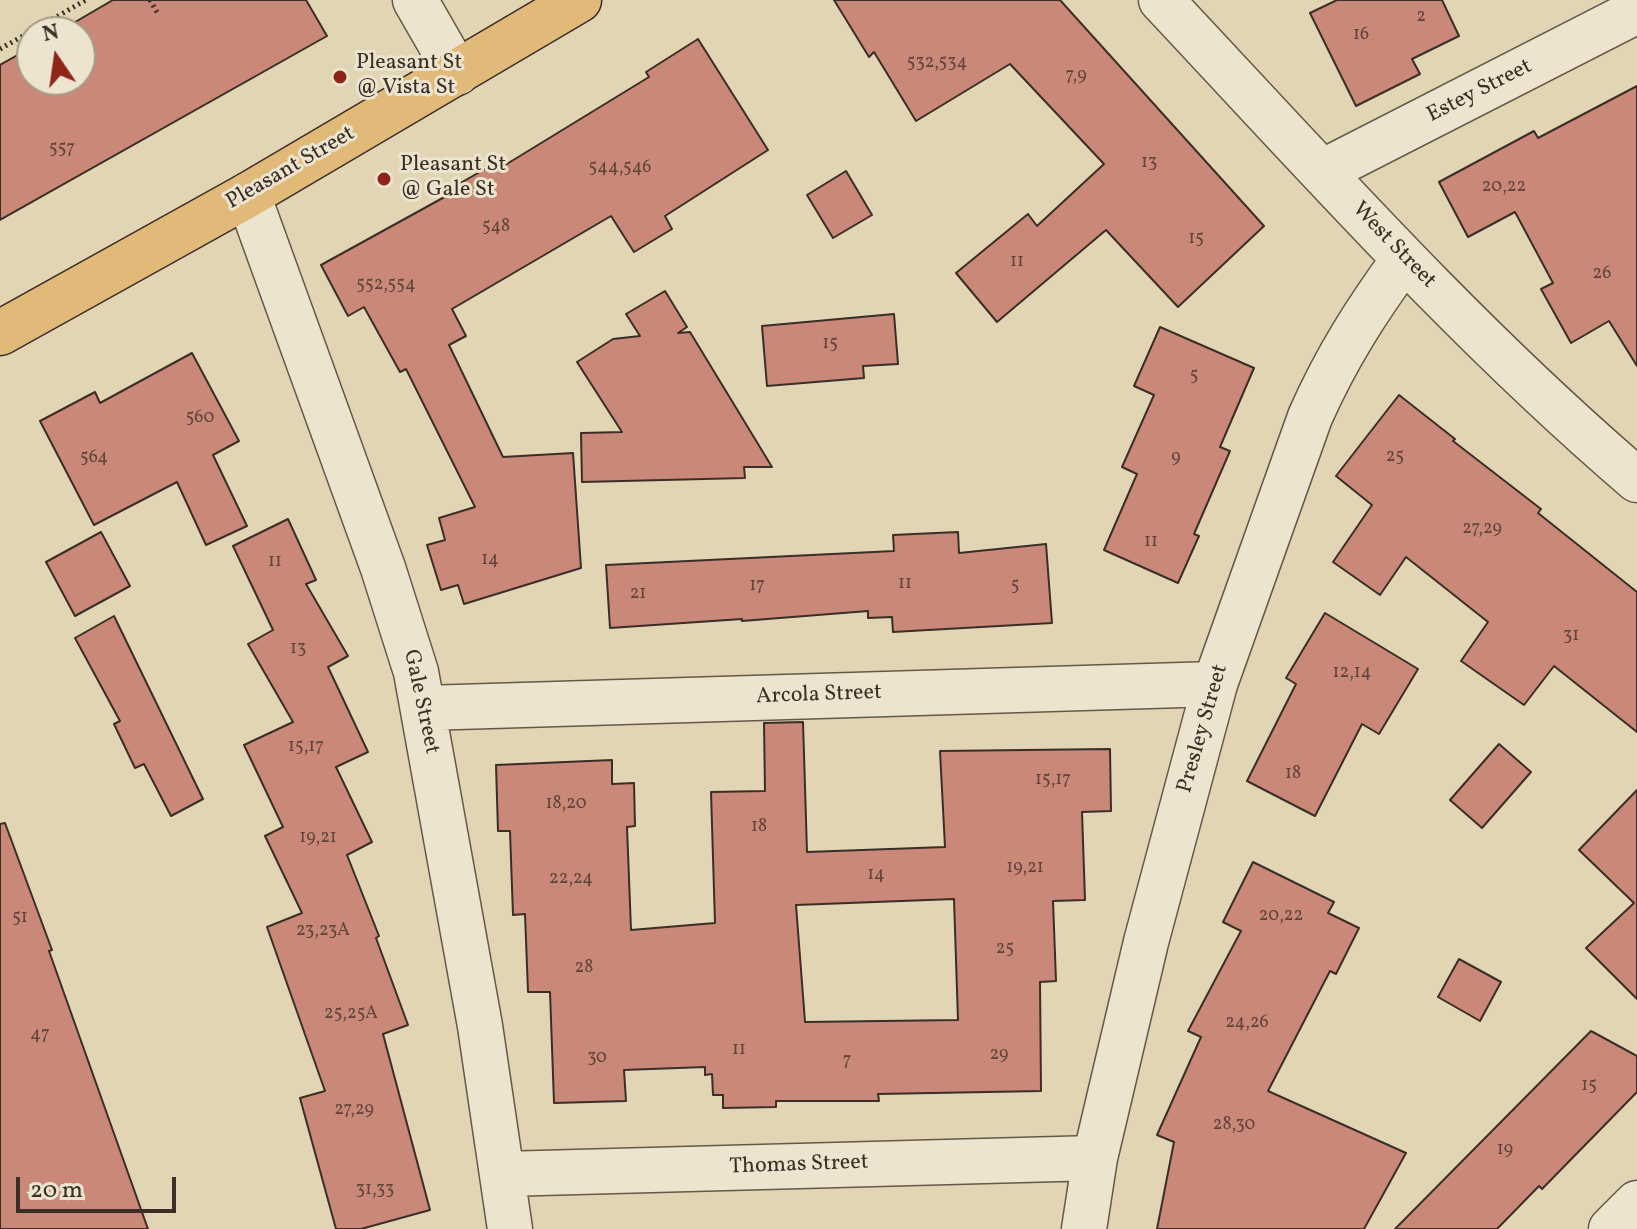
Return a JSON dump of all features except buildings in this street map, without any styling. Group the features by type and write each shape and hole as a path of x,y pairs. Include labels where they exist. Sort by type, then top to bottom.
{"main road":[{"name":"Pleasant Street","path":"0,333 248,195 579,0"}],"street":[{"path":"415,0 457,73"},
{"name":"West Street","path":"1161,0 1404,259 1555,408 1637,480"},
{"name":"Estey Street","path":"1322,172 1637,11"},
{"name":"Gale Street","path":"248,195 383,568 424,708 480,1026 510,1229"},
{"name":"Presley Street","path":"1084,1229 1095,1158 1146,942 1215,684 1320,396 1338,356 1359,321 1404,259"},
{"name":"Arcola Street","path":"424,708 1215,684"},
{"name":"Thomas Street","path":"503,1174 1095,1158"},
{"path":"1611,1229 1637,1203"}],"path":[{"path":"0,49 86,0"},
{"path":"150,0 158,14"}],"place":[{"name":"Pleasant St @ Vista St","path":"340,77"},
{"name":"Pleasant St @ Gale St","path":"384,179"}]}
